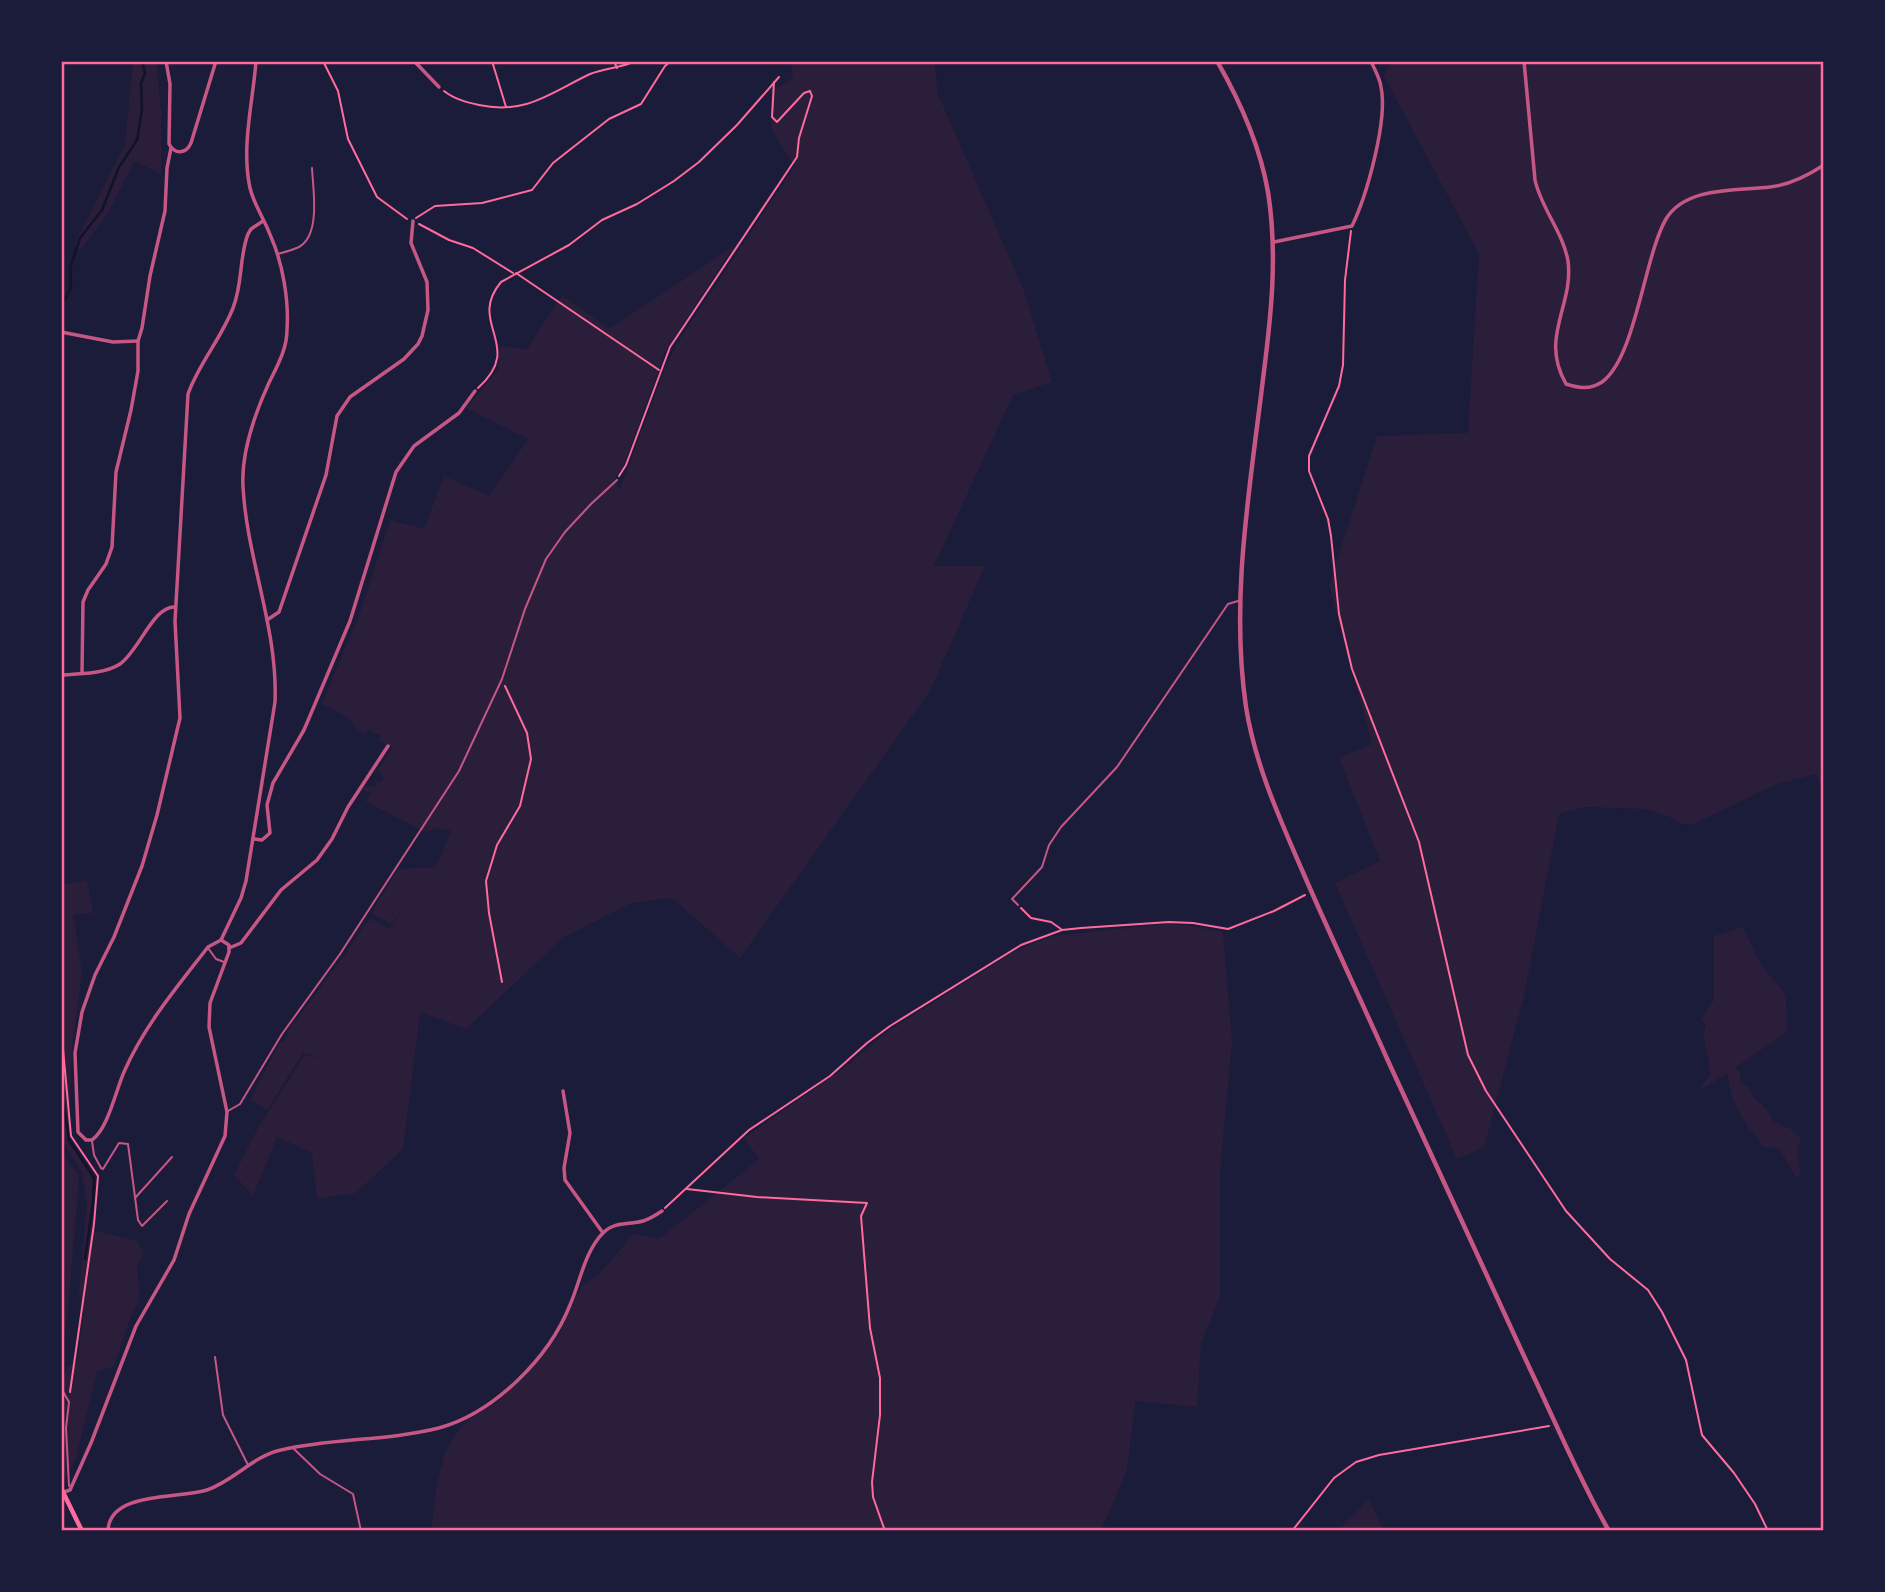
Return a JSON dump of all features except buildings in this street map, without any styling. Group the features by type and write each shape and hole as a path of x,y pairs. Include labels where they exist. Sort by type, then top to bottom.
{"main road":[{"path":"65,1490 82,1531"}],"street":[{"path":"82,673 83,602 113,547 116,472 131,410 138,371 138,341 165,211 171,148 168,132 170,84 166,61"},
{"path":"171,148 182,152 190,145 216,61"},
{"path":"256,61 247,167 253,199 263,221 277,254 287,309 287,336 258,408 246,449 242,475 252,552 275,661 275,702 244,891 221,940 208,947 139,1041 122,1076 102,1131 92,1140 86,1140 78,1132 75,1077 78,1031 88,993 142,866 180,709 176,675 176,607 188,394 199,367 230,316 239,287 248,234 263,221"},
{"path":"414,61 439,87"},
{"path":"1217,61 1252,134 1267,189 1273,242 1271,316 1243,552 1240,601 1240,647 1247,709 1259,764 1311,891 1420,1131 1609,1531"},
{"path":"1273,242 1352,226 1367,181 1379,134 1382,109 1381,86 1371,61"},
{"path":"1524,61 1535,180 1539,198 1563,244 1568,261 1555,351 1557,366 1566,384 1581,389 1601,382 1613,369 1624,348 1657,240 1667,217 1695,197 1724,188 1772,187 1803,178 1824,165"},
{"path":"267,620 279,612 326,475 337,416 350,397 404,359 422,336 428,310 427,282 411,243 413,221"},
{"path":"61,332 113,342 138,341"},
{"path":"253,839 262,840 270,833 267,805 273,783 304,730 354,609 396,472 414,446 459,413 475,391"},
{"path":"61,674 103,671 121,663 163,610 176,607"},
{"path":"229,948 241,943 281,890 317,860 388,746"},
{"path":"65,1490 91,1443 136,1326 174,1260 189,1214 221,1146 227,1112 209,1027 210,1003 229,948 227,943 221,940"},
{"path":"563,1091 570,1133 564,1168 565,1180 603,1233"},
{"path":"108,1531 112,1516 123,1505 206,1490 272,1452 422,1432 467,1419 515,1381 556,1334 570,1307 589,1255 603,1233 618,1224 642,1222 662,1211"}],"lane":[{"path":"277,254 299,247 306,241 313,227 312,168"},
{"path":"227,1112 240,1104 282,1034 340,954 458,771 502,679 525,609 546,559 565,532 617,480"},
{"path":"1018,905 1012,899 1042,867 1049,845 1061,827 1118,767 1228,604 1240,601"},
{"path":"208,947 216,960 226,963"},
{"path":"92,1140 94,1155 101,1168 119,1143 128,1144 138,1220 142,1226 167,1200"},
{"path":"135,1198 172,1157"},
{"path":"215,1357 223,1415 248,1465"},
{"path":"61,1388 69,1402 65,1490"},
{"path":"292,1448 320,1474 353,1494 361,1531"}],"path":[{"path":"323,61 338,91 348,139 377,197 396,212 449,240 473,248 515,273 660,370"},
{"path":"492,61 506,108"},
{"path":"614,61 618,69"},
{"path":"439,87 468,103 506,108 536,102 602,69 618,69 636,61"},
{"path":"413,221 435,206 482,203 532,190 553,163 609,119 641,104 671,61"},
{"path":"475,391 495,369 499,351 488,310 496,289 515,273 569,245 614,213 637,204 674,181 699,162 737,125 779,78"},
{"path":"617,480 626,465 670,347 797,157 799,138 812,96 810,91 804,93 777,122 772,117 774,82"},
{"path":"1352,226 1345,280 1343,365 1339,386 1309,456 1309,471 1328,519 1339,614 1352,669 1419,842 1468,1055 1486,1091 1566,1212 1610,1259 1648,1290 1662,1312 1686,1360 1702,1435 1734,1473 1755,1504 1768,1531"},
{"path":"502,679 527,733 531,759 520,806 497,845 486,881 502,982"},
{"path":"662,1211 742,1135 830,1076 890,1026 1004,955 1040,936 1062,930 1170,922 1228,929 1274,911 1311,891"},
{"path":"1018,905 1031,918 1051,922 1062,930"},
{"path":"61,988 63,1049 71,1136 98,1176 94,1224 69,1402"},
{"path":"686,1189 757,1197 867,1203 861,1216 867,1301 880,1378 880,1415 872,1482 873,1497 885,1531"},
{"path":"1292,1531 1334,1478 1356,1462 1380,1455 1557,1424"}],"shaded area":[{"path":"133,61 156,62 161,110 161,174 134,161 107,215 80,251 74,245 125,145"},
{"path":"787,61 934,61 938,94 1024,291 1052,382 1013,395 934,566 985,566 930,691 740,958 672,898 631,903 563,938 466,1029 420,1012 403,1149 356,1193 317,1199 312,1153 277,1137 253,1196 234,1175 259,1126 305,1055 322,1058 303,1053 267,1110 250,1100 280,1042 284,1041 287,1032 365,924 372,919 390,929 408,899 392,924 371,913 398,869 434,867 451,831 439,828 425,832 366,802 370,793 363,790 366,786 375,788 376,783 371,779 381,782 383,778 378,769 393,747 379,740 380,735 368,730 366,734 357,730 349,718 322,704 360,613 390,520 424,529 444,476 489,496 528,439 466,408 498,370 500,346 527,349 562,295 609,329 734,246 665,352 624,465 615,478 619,491 676,345 795,166 772,131 771,89 786,84 793,76 792,66"},
{"path":"1392,61 1824,61 1824,793 1816,774 1774,785 1692,825 1679,823 1670,817 1645,809 1585,807 1559,814 1524,996 1484,1147 1457,1159 1335,883 1380,861 1339,758 1372,744 1329,585 1377,436 1468,433 1479,254 1384,76"},
{"path":"87,880 93,913 73,915 82,970 72,1050 68,1140 85,1163 93,1180 92,1230 136,1241 144,1253 137,1265 140,1300 130,1318 114,1366 97,1372 76,1458 64,1482 60,1409 67,1367 77,1361 84,1313 79,1293 87,1203 82,1173 61,1138 61,885"},
{"path":"1165,924 1223,932 1232,1041 1220,1171 1220,1297 1201,1343 1197,1407 1135,1401 1127,1470 1101,1531 431,1531 437,1483 445,1453 465,1422 497,1402 526,1375 557,1338 582,1286 597,1276 634,1234 659,1239 759,1159 744,1138 847,1066 888,1031 1015,951 1053,936"},
{"path":"1743,927 1761,965 1786,995 1787,1032 1735,1068 1739,1071 1741,1082 1749,1087 1753,1097 1766,1108 1774,1122 1791,1129 1802,1140 1797,1148 1801,1174 1796,1177 1779,1148 1764,1147 1744,1121 1732,1096 1727,1073 1699,1091 1711,1073 1703,1034 1706,1026 1701,1019 1714,1000 1714,936"},
{"path":"61,1153 79,1175 69,1301 61,1345"},
{"path":"1369,1499 1384,1531 1338,1531"}],"waterway":[{"path":"61,303 71,287 70,268 80,238 102,210 119,167 137,140 142,109 141,83 145,73 142,61"},
{"path":"61,1088 69,1140 94,1178 85,1259"}]}
